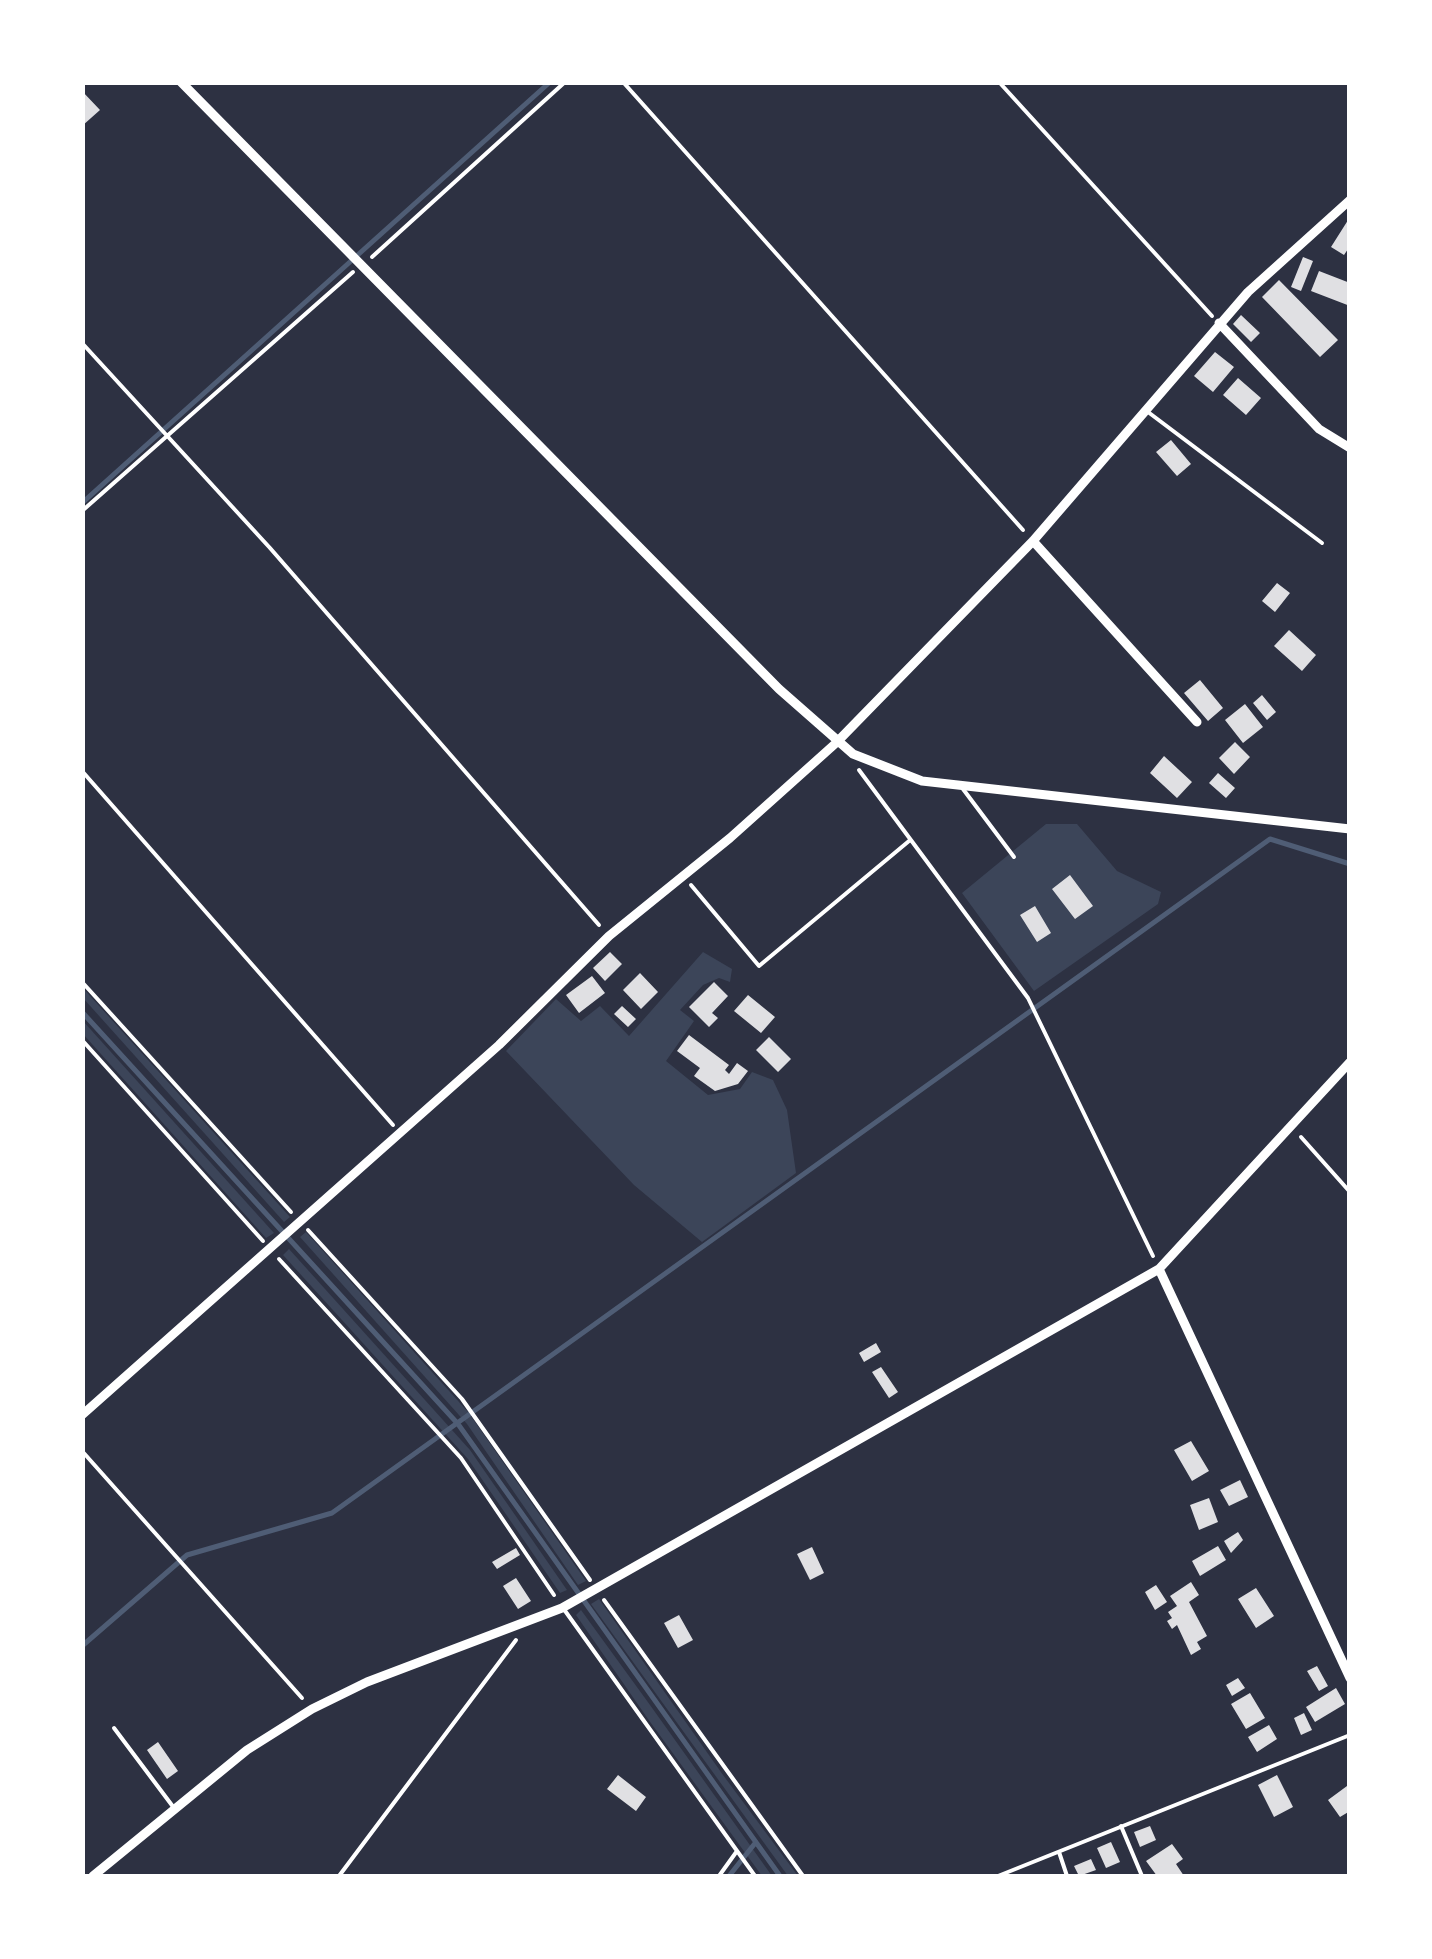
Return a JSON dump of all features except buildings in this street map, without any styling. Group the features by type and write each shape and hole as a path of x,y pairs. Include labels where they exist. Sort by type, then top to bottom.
{"street":[{"path":"181,82 836,742 853,754 922,780 1350,829"},
{"path":"82,1415 499,1045 609,936 684,876 836,742 1033,541 1148,412 1218,324 1350,200"},
{"path":"1218,324 1320,430 1350,448"},
{"path":"1033,541 1197,722"},
{"path":"93,1876 247,1750 312,1709 367,1682 562,1608 1159,1269 1350,1062"},
{"path":"1159,1269 1350,1678"}],"lane":[{"path":"1148,412 1322,543"},
{"path":"959,784 1014,858"},
{"path":"562,1608 755,1876"},
{"path":"114,1728 176,1810"},
{"path":"998,1876 1350,1735"},
{"path":"1121,1826 1142,1876"},
{"path":"719,1876 737,1851"},
{"path":"1059,1852 1067,1876"}],"path":[{"path":"82,511 565,82"},
{"path":"623,82 1033,541"},
{"path":"999,82 1218,324"},
{"path":"82,343 609,936"},
{"path":"853,754 862,778 1028,998 1159,1269"},
{"path":"82,771 399,1133"},
{"path":"684,876 759,966 909,841"},
{"path":"82,982 462,1399 802,1876"},
{"path":"82,1040 460,1458 562,1608"},
{"path":"1291,1126 1350,1192"},
{"path":"82,1451 312,1709"},
{"path":"340,1876 531,1620"}],"shaded area":[{"path":"1046,824 1077,824 1117,871 1161,892 1158,904 1034,991 962,893"},
{"path":"703,952 732,969 730,982 719,978 703,985 680,1010 694,1021 666,1061 708,1095 740,1089 752,1072 773,1080 787,1110 796,1173 702,1242 634,1185 506,1051 556,999 581,1021 600,1006 629,1036"},
{"path":"82,987 290,1217 284,1222 83,998"},
{"path":"83,1021 274,1233 266,1238 83,1034"},
{"path":"306,1232 468,1412 586,1581 578,1585 467,1424 300,1237"},
{"path":"289,1249 470,1450 567,1590 560,1593 468,1459 283,1255"},
{"path":"599,1599 798,1876 788,1876 591,1604"},
{"path":"581,1610 772,1876 762,1876 648,1719 576,1615"}],"waterway":[{"path":"82,503 550,82"},
{"path":"82,1646 187,1555 332,1513 1270,839 1350,864"},
{"path":"82,1012 458,1424 780,1876"},
{"path":"729,1876 756,1842"}]}
